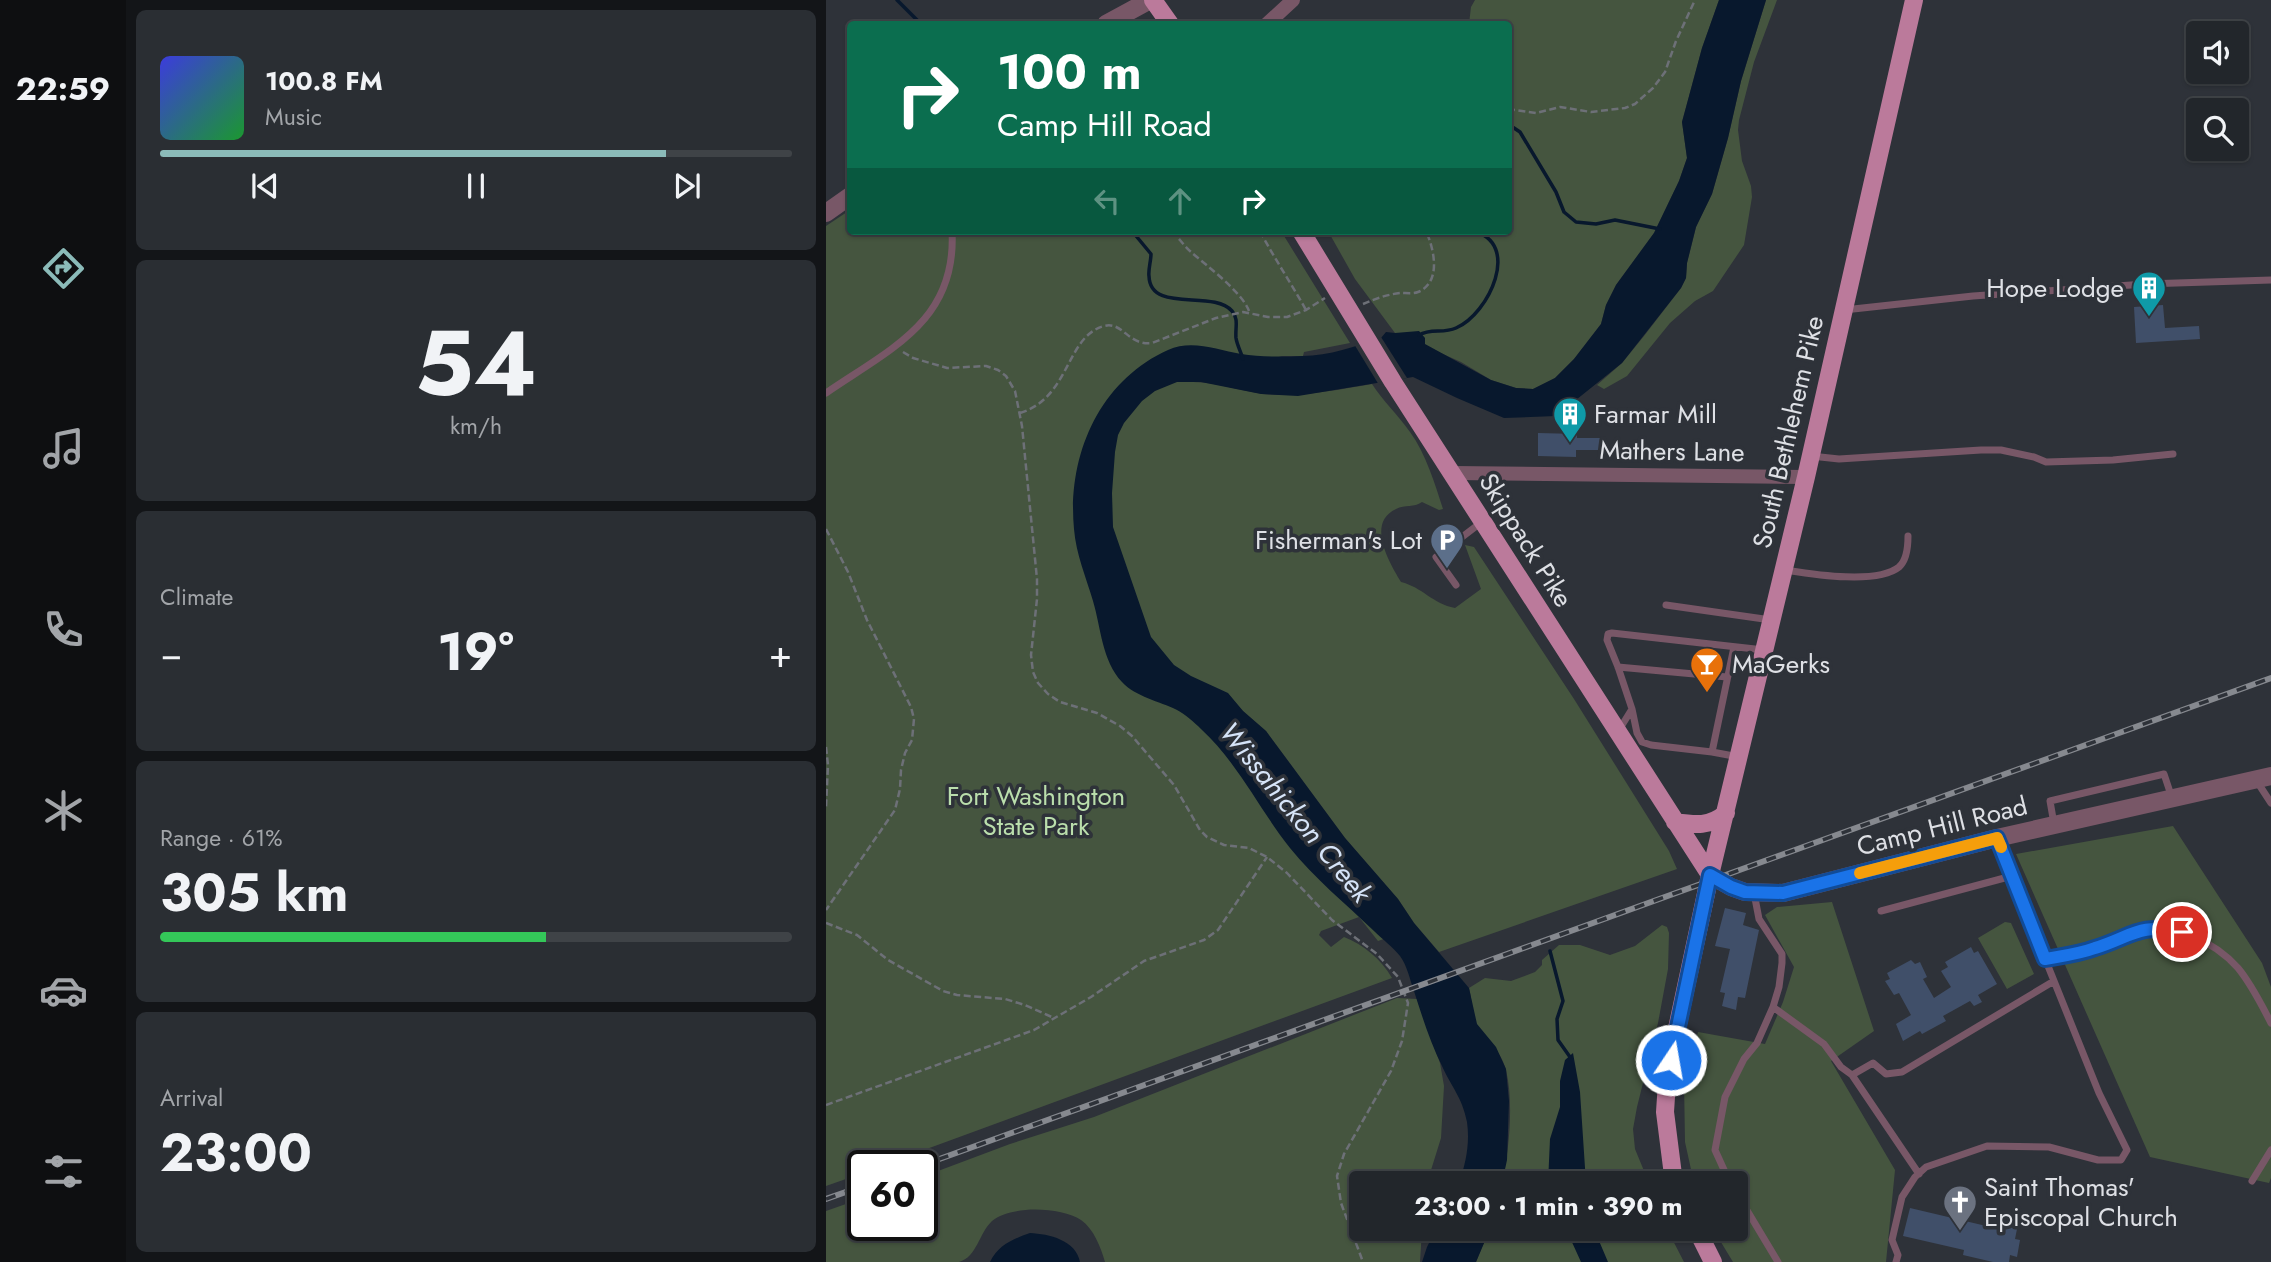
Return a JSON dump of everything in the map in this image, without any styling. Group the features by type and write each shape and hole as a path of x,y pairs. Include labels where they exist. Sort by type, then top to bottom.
{"main road":[{"path":"1152,0 1168,21"},
{"name":"South Bethlehem Pike","path":"1672,1171 1665,1112 1667,1082 1710,875 1806,477 1914,0"},
{"name":"Skippack Pike","path":"1303,235 1393,382 1710,875"},
{"path":"1675,822 1708,824 1718,821 1726,813"},
{"path":"1702,1241 1713,1262"}],"street":[{"path":"1112,21 1152,0"},
{"path":"1269,21 1293,0"},
{"path":"826,213 847,198"},
{"name":"Mathers Lane","path":"1453,474 1806,477"},
{"name":"Camp Hill Road","path":"1710,875 1731,887 1754,893 1783,893 1997,838 2263,777"}],"lane":[{"path":"826,393 895,346 927,317 942,291 950,259 951,235"},
{"path":"1843,310 1973,296 2145,284 2271,280"},
{"path":"1810,456 1839,459 1991,450 2034,457 2046,462 2113,460 2173,454"},
{"path":"1456,585 1436,557 1483,521"},
{"path":"1784,570 1855,577 1881,574 1899,568 1904,560 1908,536"},
{"path":"1666,605 1772,620"},
{"path":"1740,757 1642,743 1607,639 1608,634 1765,650"},
{"path":"1712,752 1734,647"},
{"path":"1618,667 1727,677"},
{"path":"1618,733 1632,709"},
{"path":"2054,825 2050,802 2164,774 2172,798"},
{"path":"2263,777 2271,803"},
{"path":"1896,1262 1898,1255 1892,1240 1902,1197 1926,1167 1986,1146 2049,1147 2098,1160 2122,1160 2127,1150 2099,1093 1997,838"},
{"path":"1881,911 2012,876"},
{"path":"1725,1171 1715,1150 1724,1097 1744,1059 1756,1043 1779,987 1782,954 1759,919 1754,893"},
{"path":"2045,959 2095,948 2138,930 2161,928 2182,932 2202,940 2236,966 2253,989 2271,1023"},
{"path":"1852,1075 1873,1063 1886,1074 1902,1072 2054,981"},
{"path":"1773,1007 1824,1044 1841,1067 1852,1075 1919,1174"},
{"path":"2252,1181 2271,1150"},
{"path":"1748,1212 1778,1262"}],"path":[{"path":"1512,110 1536,113 1560,107 1591,112 1625,108 1635,104 1653,88 1665,72 1695,0"},
{"path":"1175,235 1246,303 1250,312"},
{"path":"1262,235 1306,310"},
{"path":"1363,304 1388,295 1418,292 1428,284 1434,260 1428,235"},
{"path":"1020,413 1031,410 1050,395 1082,339 1102,327 1118,327 1132,340 1143,344 1165,340 1216,318 1243,312 1268,317 1287,317 1328,297"},
{"path":"895,346 913,358 931,364 955,368 986,366 998,370 1006,376 1015,391 1020,413 1037,579 1031,655 1033,672 1038,683 1060,702 1110,719 1132,736 1181,794 1189,813 1207,837 1224,845 1249,848 1267,857 1287,873 1332,920 1367,945 1398,977 1408,1003 1402,1041 1391,1071 1344,1154 1338,1176 1341,1203 1363,1262"},
{"path":"826,529 848,572 867,620 911,707 914,719 912,740 905,753 895,810 826,910"},
{"path":"826,747 826,807"},
{"path":"826,1105 1024,1035 1091,997 1144,961 1204,940 1218,930 1267,857"},
{"path":"826,923 857,935 888,960 943,991 957,995 1005,999 1054,1018"}],"green space":[{"path":"1475,0 1719,0 1702,48 1682,122 1687,158 1679,181 1654,233 1616,285 1606,305 1601,324 1574,359 1555,378 1533,389 1516,388 1491,380 1461,362 1395,333 1355,279 1330,235 1512,235 1512,21 1469,21"},
{"path":"1766,0 1777,0 1754,62 1738,130 1742,161 1752,197 1744,245 1713,291 1695,301 1670,323 1627,376 1604,389 1597,385 1622,363 1686,278 1696,227 1712,194 1741,81"},
{"name":"Fort Washington State Park","path":"847,212 847,235 1283,235 1350,343 1304,352 1303,356 1282,356 1193,382 1277,395 1317,393 1372,384 1416,441 1430,469 1443,509 1439,510 1422,502 1396,509 1387,515 1382,524 1383,543 1401,582 1455,608 1481,589 1465,545 1474,547 1574,699 1669,851 1677,869 1439,952 1345,838 1266,731 1227,693 1409,930 1378,941 1359,917 1321,931 1319,935 1331,947 1344,937 1358,944 1377,959 1392,978 924,1150 847,1150 847,1179 826,1186 826,226"},
{"path":"2173,826 2262,963 2271,987 2269,1183 2150,1157 2016,854"},
{"path":"1832,902 1874,1031 1831,1061 1895,1170 1886,1262 1733,1262 1720,1241 1748,1241 1748,1171 1691,1171 1685,1142 1684,1081 1698,1032 1765,1044 1794,967 1765,915 1777,907"},
{"path":"2005,922 2011,923 2034,974 2007,989 1978,938"},
{"path":"1662,925 1667,927 1668,969 1633,1129 1635,1149 1644,1171 1504,1171 1510,1127 1510,1097 1506,1070 1501,1057 1477,1025 1469,988 1485,978 1511,981 1535,972 1542,965 1542,960 1559,945 1580,945 1610,955 1635,946"},
{"path":"1397,998 1417,999 1440,1063 1444,1086 1441,1138 1431,1171 1349,1171 1349,1241 1421,1241 1420,1262 1105,1262 1093,1234 1081,1220 1061,1212 1023,1210 1011,1212 992,1221 970,1255 959,1262 826,1262 826,1211 847,1204 847,1241 938,1241 938,1171 1094,1117"},
{"path":"1485,1241 1673,1241 1684,1262 1476,1262"}],"water":[{"name":"Wissahickon Creek","path":"1719,0 1766,0 1741,81 1712,194 1696,227 1686,278 1681,288 1622,363 1556,416 1504,418 1413,377 1298,396 1261,394 1201,382 1177,382 1155,391 1142,401 1118,435 1112,493 1113,527 1151,637 1174,665 1228,693 1243,711 1266,731 1345,838 1469,988 1477,1024 1496,1047 1506,1069 1509,1101 1507,1160 1505,1171 1462,1171 1468,1145 1465,1113 1434,1048 1402,960 1394,949 1299,859 1214,742 1180,712 1141,695 1115,674 1103,644 1075,538 1073,502 1076,475 1082,448 1106,401 1123,381 1144,364 1168,350 1186,345 1256,356 1312,356 1381,338 1386,332 1419,331 1425,338 1425,344 1491,380 1516,388 1533,389 1555,378 1574,359 1601,324 1606,305 1616,285 1654,233 1679,181 1687,158 1682,122 1702,48"},
{"path":"1573,1053 1580,1092 1585,1171 1549,1171 1550,1139 1560,1107 1560,1081 1565,1060"},
{"path":"1030,1233 1053,1237 1067,1243 1073,1248 1080,1262 990,1262 1002,1247"},
{"path":"1430,1241 1485,1241 1476,1262 1422,1262"},
{"path":"1571,1241 1599,1241 1608,1262 1581,1262"}],"pier":[{"path":"1381,337 1407,378 1379,385 1354,344"}],"building":[{"name":"Hope Lodge","path":"2163,305 2165,328 2199,326 2200,339 2136,343 2134,307"},
{"name":"Farmar Mill","path":"1538,433 1603,438 1603,450 1576,450 1576,457 1538,456"},
{"path":"1725,908 1746,913 1743,925 1759,930 1745,998 1738,997 1736,1010 1722,1006 1725,993 1720,992 1730,949 1715,946"},
{"path":"1971,947 1974,953 1978,951 1997,984 1978,995 1982,1002 1974,1006 1970,1001 1943,1016 1946,1021 1903,1041 1896,1024 1911,1015 1899,993 1894,995 1885,981 1890,979 1887,973 1911,960 1915,964 1920,962 1927,977 1923,979 1934,998 1951,987 1941,971 1948,967 1945,962"},
{"name":"Saint Thomas' Episcopal Church","path":"1910,1208 1999,1229 2001,1220 2018,1224 2015,1239 2020,1240 2017,1257 2010,1255 2009,1262 1993,1262 1963,1255 1964,1250 1903,1236"}],"waterway":[{"path":"897,0 918,21"},
{"path":"1512,127 1520,132 1556,192 1564,212 1576,222 1596,224 1615,220 1660,229"},
{"path":"1135,235 1151,254 1149,276 1152,288 1171,298 1211,302 1232,311 1243,359"},
{"path":"1419,335 1456,328 1479,309 1489,294 1498,263 1496,249 1488,238 1482,235"},
{"path":"1550,951 1563,1001 1557,1019 1558,1040 1570,1057"}],"railway":[{"path":"938,1159 2271,678"},
{"path":"826,1199 847,1192"}],"slow traffic":[{"path":"1860,873 1997,838 2001,847"}],"place":[{"name":"Hope Lodge","path":"2149,318"},
{"name":"Farmar Mill","path":"1570,444"},
{"name":"Fisherman's Lot","path":"1447,570"},
{"name":"MaGerks","path":"1707,694"},
{"name":"Saint Thomas' Episcopal Church","path":"1960,1232"}],"route":[{"path":"1671,1060 1710,875 1745,892 1783,893 1997,838 2045,959 2095,948 2138,930 2161,928 2182,932"}]}
